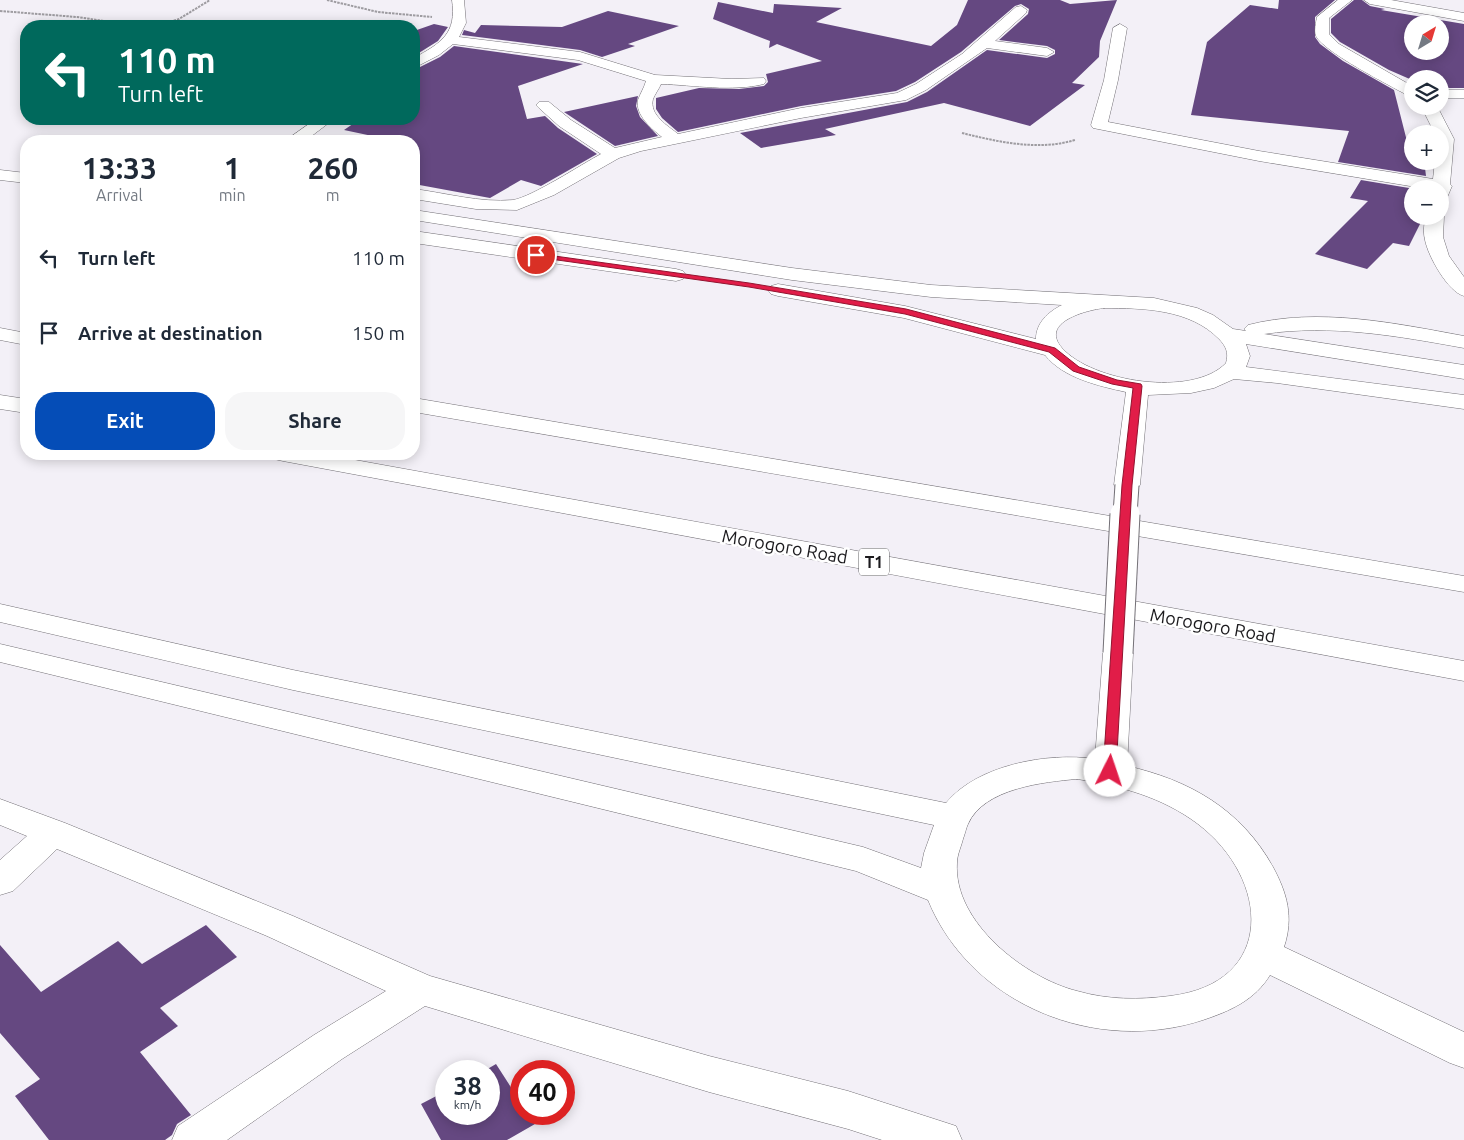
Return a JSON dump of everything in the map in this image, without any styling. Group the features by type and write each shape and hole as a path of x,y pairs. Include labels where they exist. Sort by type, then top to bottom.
{"main road":[{"path":"420,60 450,40 457,31 462,13 458,0"},
{"path":"1346,0 1323,18 1322,35 1334,47 1404,87"},
{"path":"1370,0 1464,17"},
{"path":"420,195 476,204 517,204 548,191 613,154 638,147 801,113 901,97 941,75 984,44 1021,10"},
{"path":"1120,28 1103,113 1098,123 1102,126 1404,184"},
{"path":"450,40 580,56 654,79 731,83 759,81"},
{"path":"984,44 1047,52"},
{"path":"654,79 654,84 646,99 646,107 654,122 675,139"},
{"path":"1449,94 1464,94"},
{"path":"544,105 565,123 613,154"},
{"path":"1434,115 1446,139 1442,180"},
{"path":"303,135 318,125"},
{"path":"0,174 20,177"},
{"path":"420,217 792,274 931,291 1104,302 1138,302 1165,306 1202,318 1229,335 1236,344 1239,354 1237,364 1230,372 1218,379 1182,388 1138,386 1115,382 1076,369 1052,350 1047,341 1046,331 1050,323 1059,315 1071,309 1104,302"},
{"path":"1433,225 1432,239 1438,254 1455,266 1464,290"},
{"path":"420,238 749,285 906,312 1052,350"},
{"path":"1229,335 1261,328 1305,325 1364,325 1464,342"},
{"path":"0,334 20,337"},
{"path":"1229,335 1464,372"},
{"path":"1230,372 1277,376 1464,402"},
{"path":"1110,771 1127,485 1138,386"},
{"path":"0,402 20,405"},
{"path":"420,406 1464,584"},
{"name":"Morogoro Road","path":"316,460 1464,671"},
{"path":"0,613 293,680 954,817"},
{"path":"0,653 863,860 942,891"},
{"path":"1078,768 1110,771 1145,781 1180,796 1211,815 1236,839 1256,866 1268,896 1271,925 1263,954 1248,978 1222,996 1191,1010 1154,1016 1114,1015 1073,1006 1035,992 1001,971 973,946 954,919 942,891 939,864 954,817 971,799 992,785 1018,775 1047,769 1078,768"},
{"path":"0,811 280,926 420,989 709,1074 848,1110 923,1137"},
{"path":"0,881 52,832"},
{"path":"1263,954 1464,1051"},
{"path":"193,1140 328,1047 420,989"}],"path":[{"path":"176,20 210,0"},
{"path":"326,0 343,7 368,12 460,19"},
{"path":"0,11 97,20"},
{"path":"962,133 989,140 1059,144 1070,142 1102,126"}],"building":[{"path":"968,0 1060,0 1070,4 1117,0 1100,41 1099,57 1072,83 1085,85 1030,126 944,103 825,129 836,135 761,148 740,133 907,102 927,92 987,50 1047,58 1055,54 1055,50 1047,46 999,40 1028,14 1029,9 1021,4 1015,6 961,52 915,82 896,91 801,106 678,132 662,118 656,109 656,98 699,88 739,89 764,86 768,82 766,74 822,61 777,44 769,48 770,41 713,19 718,2 773,13 774,4 842,8 816,22 931,46 957,25"},
{"path":"1279,0 1335,0 1315,17 1315,37 1320,44 1343,61 1394,90 1404,129 1404,170 1425,170 1426,176 1338,162 1349,131 1191,115 1207,42 1250,5 1278,9"},
{"path":"1354,0 1362,0 1370,6 1385,9 1381,10 1411,15 1404,15 1404,60 1449,60 1449,21 1464,24 1464,88 1449,88 1449,70 1404,70 1404,77 1340,42 1331,33 1331,19"},
{"path":"608,11 679,26 628,44 635,46 602,57 580,50 462,35 464,30 475,33 481,25 562,27"},
{"path":"434,24 448,27 438,41 420,52 420,29"},
{"path":"454,46 583,64 518,86 527,119 545,116 558,128 597,154 541,186 521,180 490,198 420,185 420,135 368,135 344,130 351,125 420,125 420,67 440,57"},
{"path":"638,96 636,106 640,117 658,136 615,146 564,112"},
{"path":"1361,180 1404,187 1404,225 1420,225 1409,246 1393,243 1367,269 1315,254 1368,201 1350,198"},
{"path":"206,925 237,957 160,1008 178,1026 140,1052 191,1115 177,1124 172,1135 165,1140 49,1140 15,1096 40,1079 0,1033 0,945 41,992 118,941 142,964"},
{"path":"500,1070 510,1086 510,1125 533,1125 507,1140 441,1140 421,1104 435,1097 435,1125 500,1125"}],"route":[{"path":"536,255 749,285 906,312 1052,350 1062,360 1076,369 1115,382 1138,386 1127,485 1110,771"}]}
